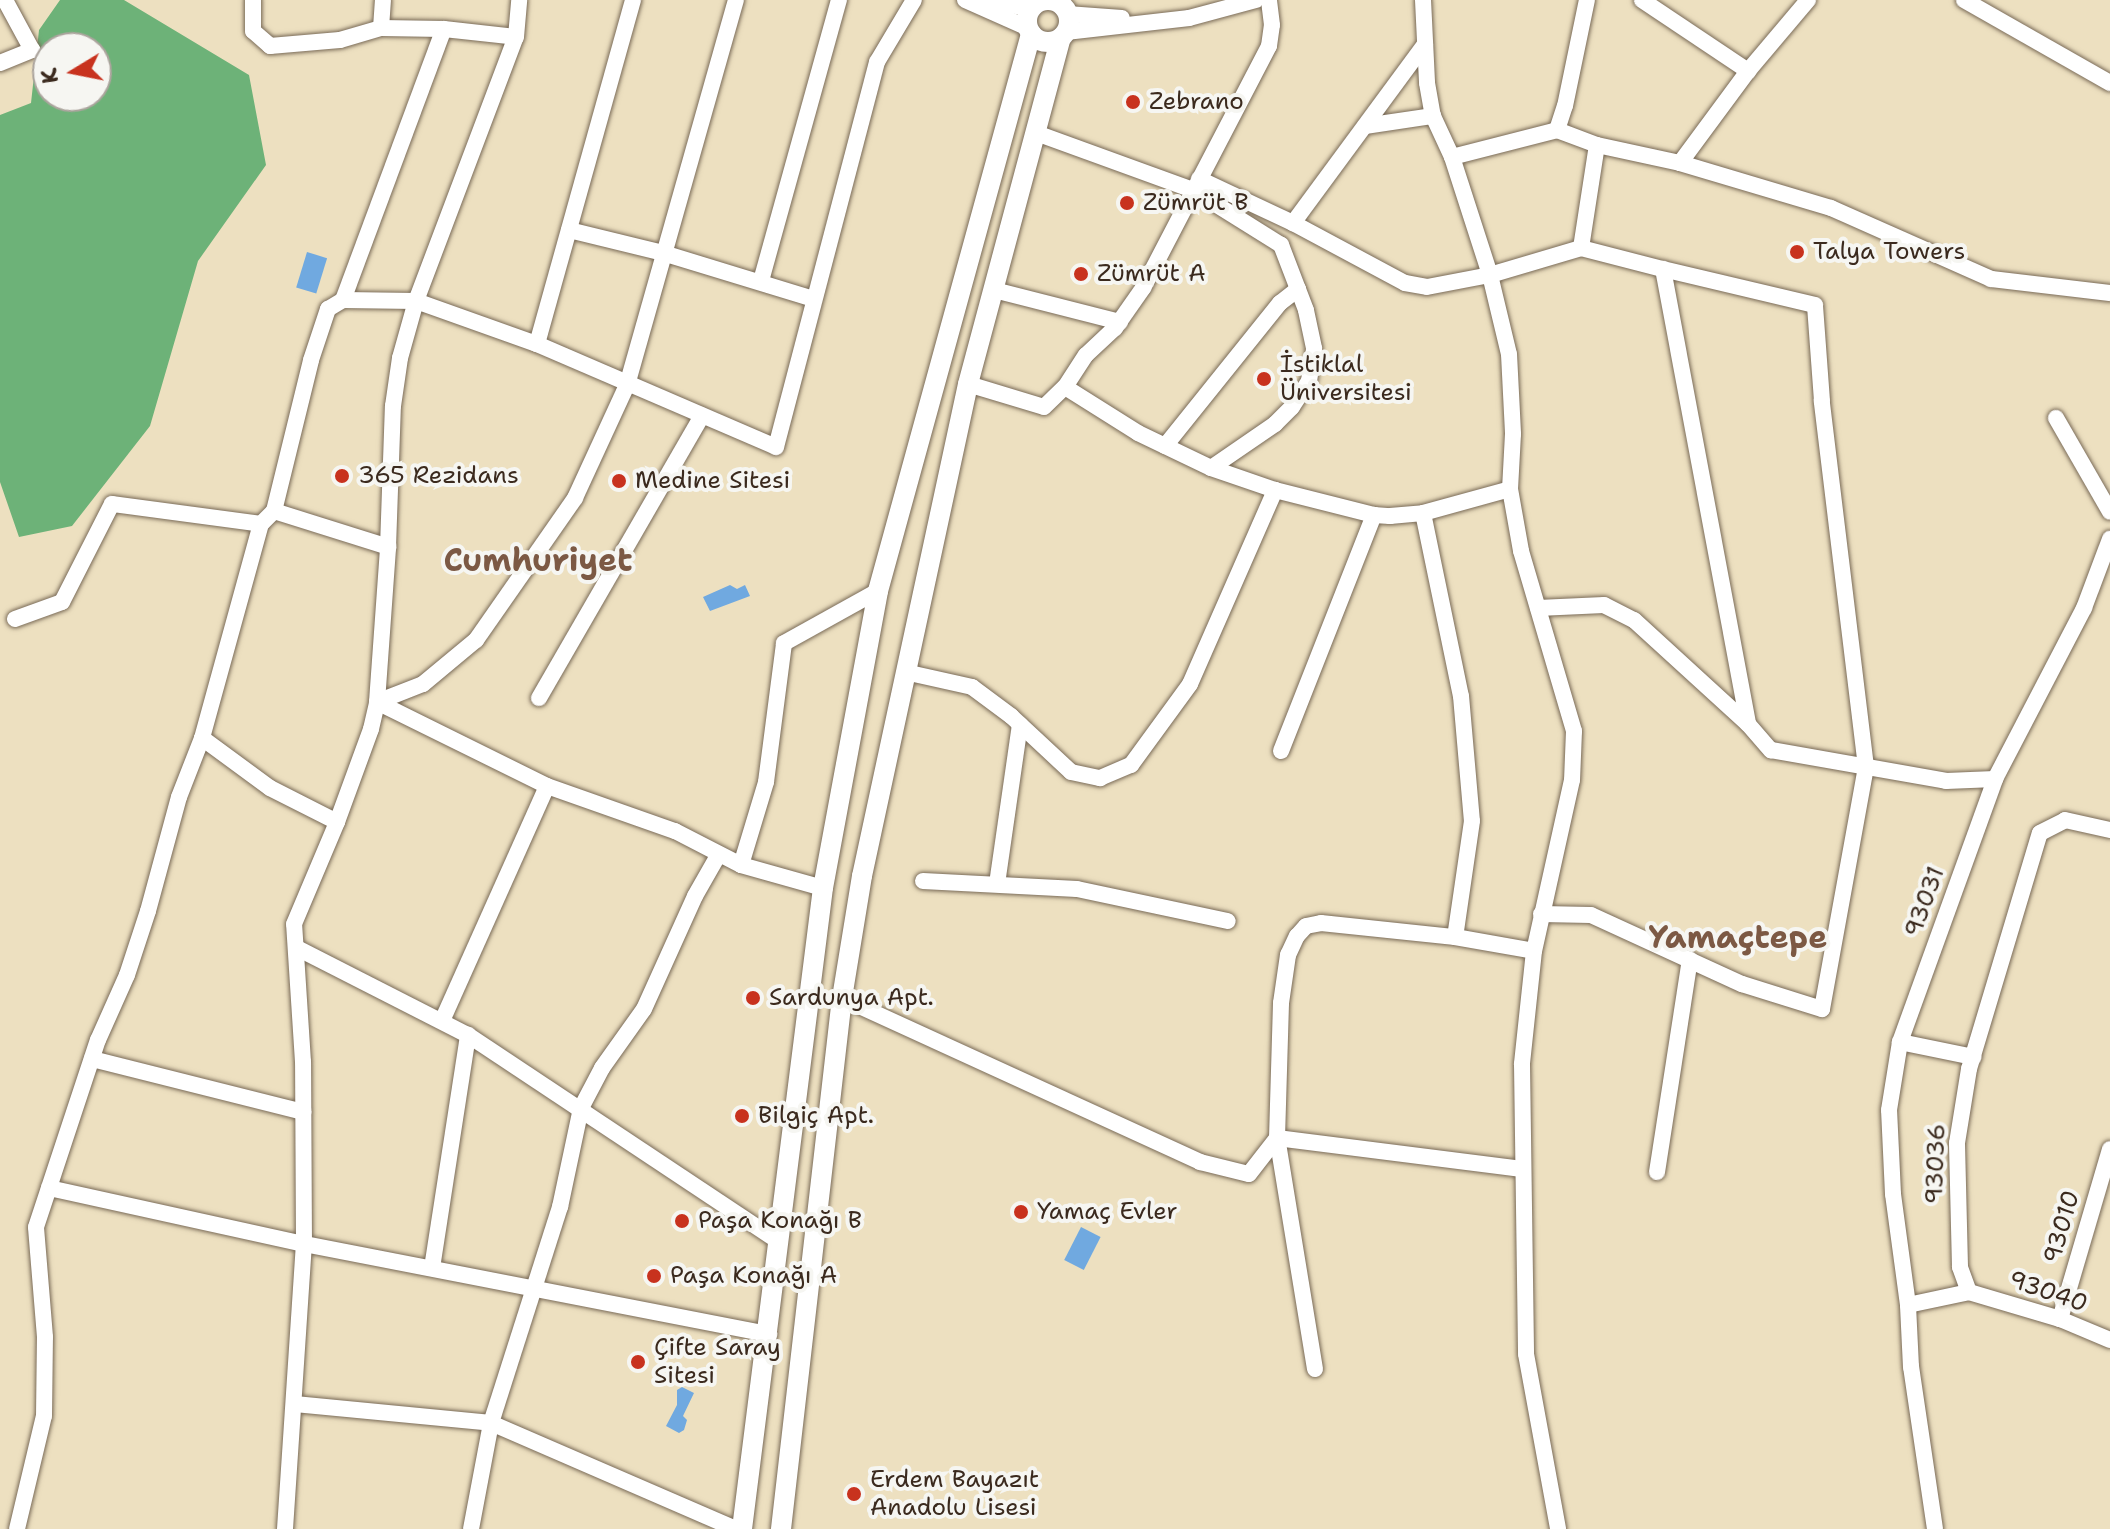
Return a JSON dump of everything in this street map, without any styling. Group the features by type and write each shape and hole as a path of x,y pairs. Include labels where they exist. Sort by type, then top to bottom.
{"main road":[{"path":"739,1529 769,1334 823,888 878,591 1033,15 1049,1 1066,19"},
{"path":"1033,15 1049,42 1066,19"},
{"path":"781,1529 842,998 862,876 968,384 1066,19"}],"street":[{"path":"0,63 32,50 5,0"},
{"path":"253,0 253,31 270,46 340,40 381,28 444,29 516,37"},
{"path":"381,28 383,0"},
{"path":"285,1529 304,1244 303,1112 294,924 337,822 371,729 377,702 388,547 393,406 400,358 416,301 516,37 519,0"},
{"path":"537,344 633,0"},
{"path":"377,702 423,684 476,640 575,498 627,385 736,0"},
{"path":"761,281 839,0"},
{"path":"17,1529 44,1416 45,1337 36,1227 92,1059 127,975 179,797 202,738 261,524 274,511 314,347 328,309 343,300 416,301 537,344 776,447 877,62 914,0"},
{"path":"965,0 1033,15"},
{"path":"984,0 1033,15"},
{"path":"1066,19 1164,21 1256,0"},
{"path":"968,384 1044,407 1065,387 1086,355 1120,322 1143,288 1269,46 1272,25 1269,0"},
{"path":"1423,0 1433,116 1452,157 1490,275 1509,354 1513,434 1510,489 1521,551 1574,731 1572,780 1534,951 1522,1064 1526,1354 1558,1529"},
{"path":"1557,130 1587,0"},
{"path":"1642,0 1748,71"},
{"path":"1680,163 1748,71 1808,0"},
{"path":"1964,0 2110,83"},
{"path":"343,300 444,29"},
{"path":"1293,223 1425,44"},
{"path":"1365,126 1433,116"},
{"path":"1452,157 1557,130 1597,145 1680,163 1831,208 1991,279 2110,293"},
{"path":"1036,133 1196,185 1293,223 1405,283 1427,287 1490,275 1581,248 1815,305 1822,401 1866,767 1822,1009 1742,984 1591,915 1541,914"},
{"path":"1581,248 1597,145"},
{"path":"1196,185 1281,245 1298,289 1314,348 1309,381 1292,407 1275,424 1211,468"},
{"path":"569,230 663,253 813,299"},
{"path":"1663,269 1748,724"},
{"path":"1165,446 1280,303 1298,289"},
{"path":"994,290 1120,322"},
{"path":"1065,387 1165,446 1211,468 1275,490 1374,515 1423,513 1510,489"},
{"path":"539,698 702,416"},
{"path":"2056,418 2110,512"},
{"path":"905,672 972,687 1020,725 1071,772 1100,778 1131,765 1190,684 1275,490"},
{"path":"15,619 62,602 112,504 261,524"},
{"path":"274,511 388,547"},
{"path":"1423,513 1461,696 1472,821 1455,937"},
{"path":"1281,751 1374,515"},
{"name":"93031","path":"1908,1305 1893,1194 1889,1110 1900,1042 1995,779 2084,608 2110,539"},
{"path":"741,865 766,782 784,643 878,591"},
{"path":"1538,608 1604,605 1634,620 1748,724 1771,750 1946,781 1995,779"},
{"path":"377,702 547,786 675,831 741,865 823,888"},
{"path":"997,884 1020,725"},
{"path":"202,738 270,788 337,822"},
{"path":"442,1021 547,786"},
{"name":"93036","path":"1969,1292 1960,1267 1957,1143 1973,1057 2040,833 2065,820 2110,830"},
{"path":"471,1529 491,1423 560,1207 581,1108 602,1068 644,1009 695,896 719,854"},
{"path":"923,881 1077,889 1228,921"},
{"path":"1315,1369 1277,1138 1281,1003 1288,955 1306,926 1321,923 1455,937 1534,951"},
{"path":"297,948 468,1035 778,1241"},
{"path":"1657,1172 1690,960"},
{"path":"842,998 1200,1162 1249,1174 1277,1138"},
{"path":"432,1268 468,1035"},
{"path":"1900,1042 1973,1057"},
{"path":"92,1059 303,1112"},
{"path":"1277,1138 1522,1169"},
{"name":"93010","path":"2060,1319 2110,1149"},
{"path":"49,1188 304,1244 769,1334"},
{"path":"1935,1529 1911,1367 1908,1305 1969,1292"},
{"name":"93040","path":"1969,1292 2060,1319 2110,1340"},
{"path":"295,1404 491,1423 739,1529"}],"green space":[{"path":"60,0 124,0 249,75 266,165 198,261 150,426 72,526 19,537 0,482 0,115 31,103 32,94 32,112 112,112 112,32 39,32"}],"water":[{"path":"307,252 327,258 316,294 296,287"},
{"path":"730,585 737,589 745,585 750,596 710,611 703,597"},
{"path":"1081,1227 1101,1237 1084,1270 1064,1260"},
{"path":"682,1387 694,1393 683,1416 687,1420 684,1430 679,1433 666,1426 677,1405 677,1390"}],"place":[{"name":"Zebrano","path":"1133,102"},
{"name":"Zümrüt B","path":"1127,203"},
{"name":"Talya Towers","path":"1797,252"},
{"name":"Zümrüt A","path":"1081,274"},
{"name":"İstiklal Üniversitesi","path":"1264,379"},
{"name":"365 Rezidans","path":"342,476"},
{"name":"Medine Sitesi","path":"619,481"},
{"name":"Sardunya Apt.","path":"753,998"},
{"name":"Bilgiç Apt.","path":"742,1116"},
{"name":"Yamaç Evler","path":"1021,1212"},
{"name":"Paşa Konağı B","path":"682,1221"},
{"name":"Paşa Konağı A","path":"654,1276"},
{"name":"Çifte Saray Sitesi","path":"638,1362"},
{"name":"Erdem Bayazıt Anadolu Lisesi","path":"854,1494"}],"district":[{"name":"Cumhuriyet","path":"538,560"},
{"name":"Yamaçtepe","path":"1738,937"}]}
